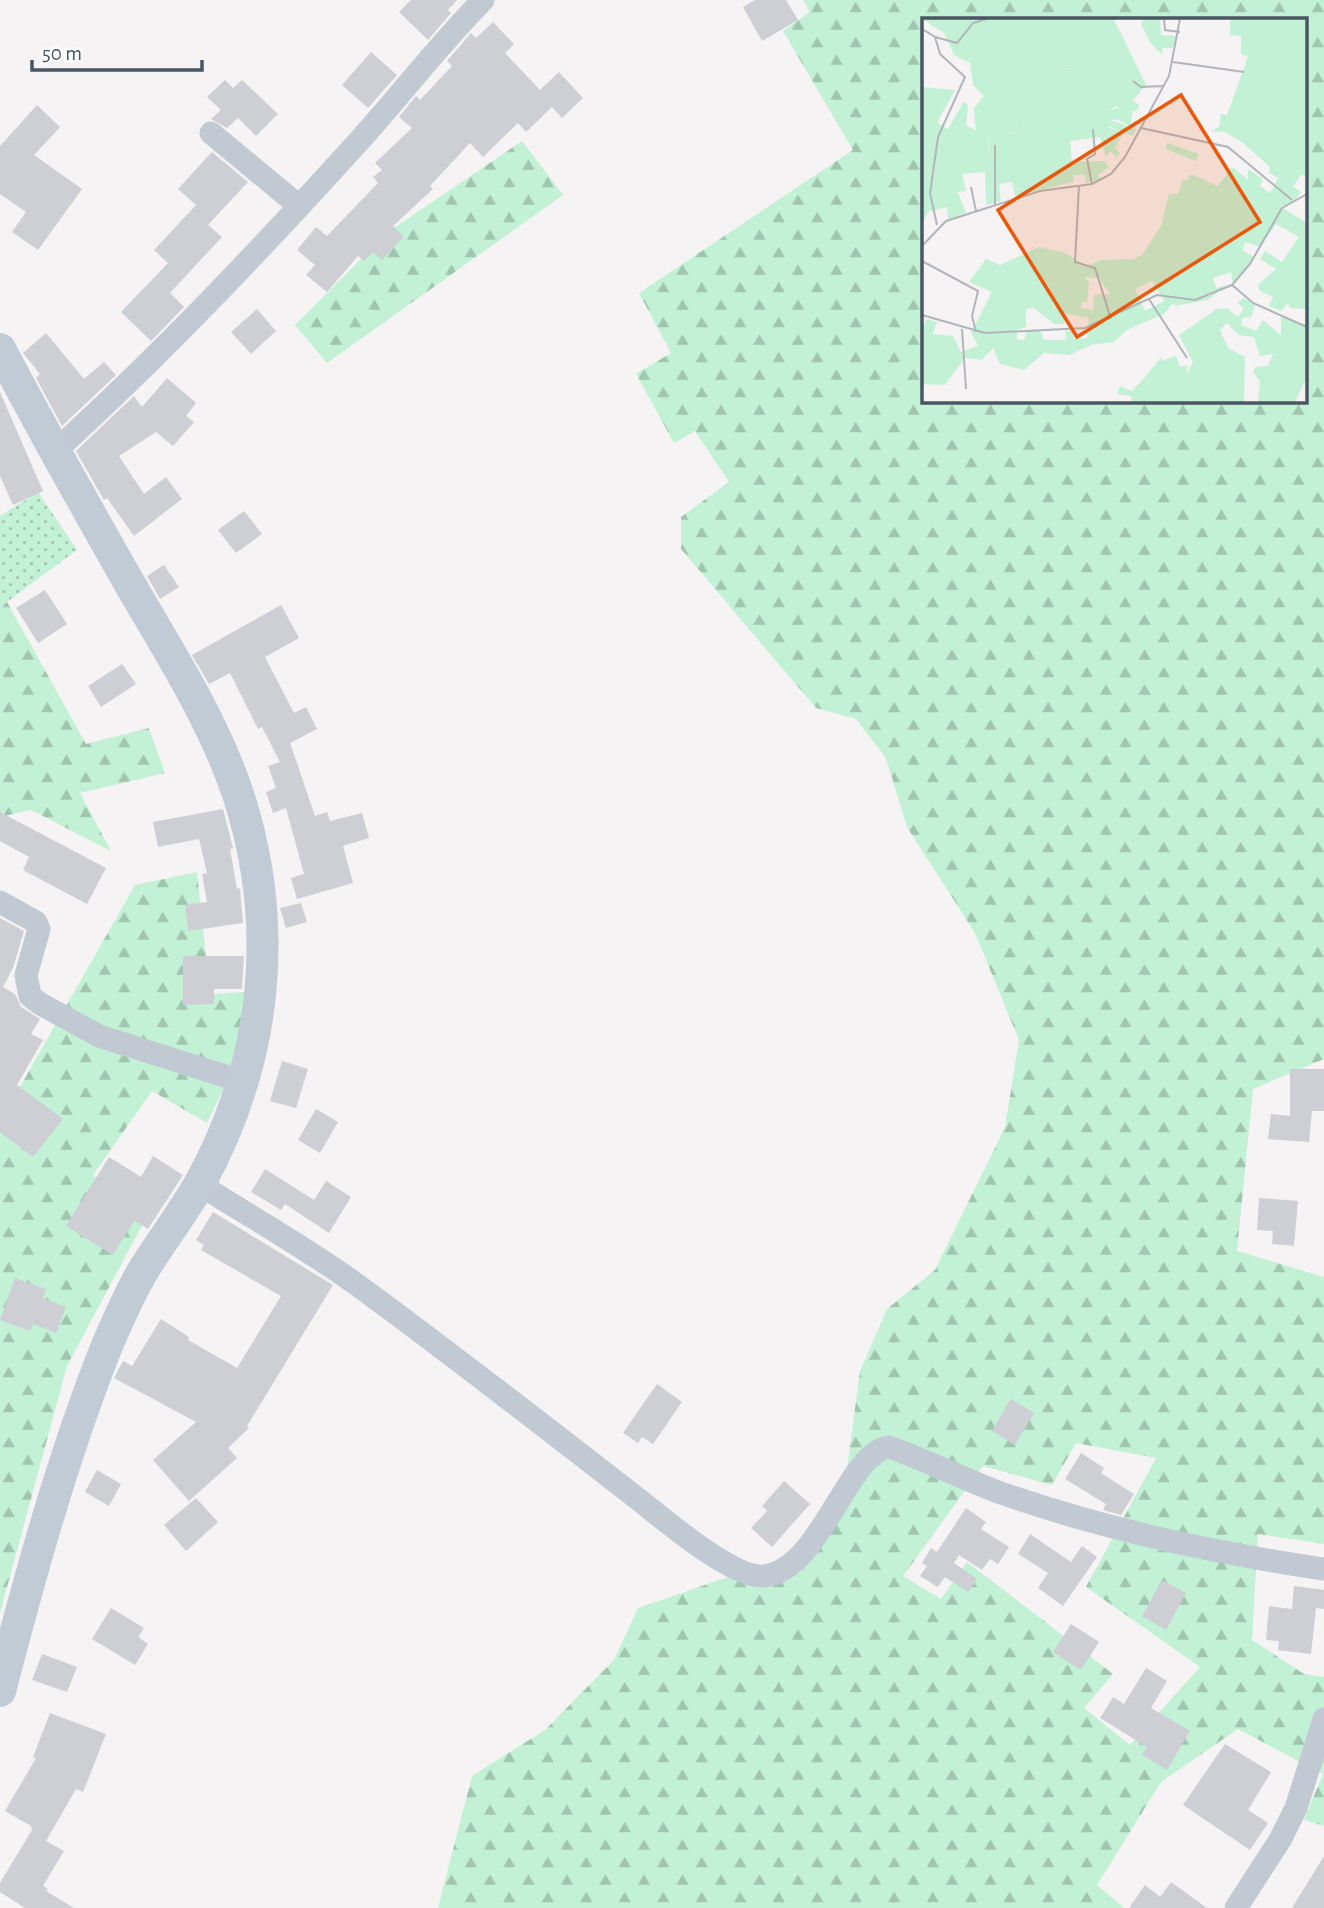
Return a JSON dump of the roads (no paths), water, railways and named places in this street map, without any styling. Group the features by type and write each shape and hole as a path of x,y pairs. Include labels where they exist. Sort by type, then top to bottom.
{"street":[{"path":"54,452 133,379 299,206 369,129 435,49 483,0"},
{"path":"211,133 299,206"},
{"path":"0,349 54,452 200,705 238,796 256,868 264,941 261,999 244,1082 199,1184 142,1272 107,1348 53,1504 0,1691"},
{"path":"0,902 36,922 39,929 26,975 30,996 39,1003 99,1036 244,1082"},
{"path":"199,1184 354,1283 494,1385 647,1506 731,1566 748,1574 774,1574 794,1562 864,1467 879,1450 890,1447 1000,1493 1101,1523 1172,1541 1324,1569"},
{"path":"1236,1908 1280,1840 1296,1808 1324,1719"}]}
